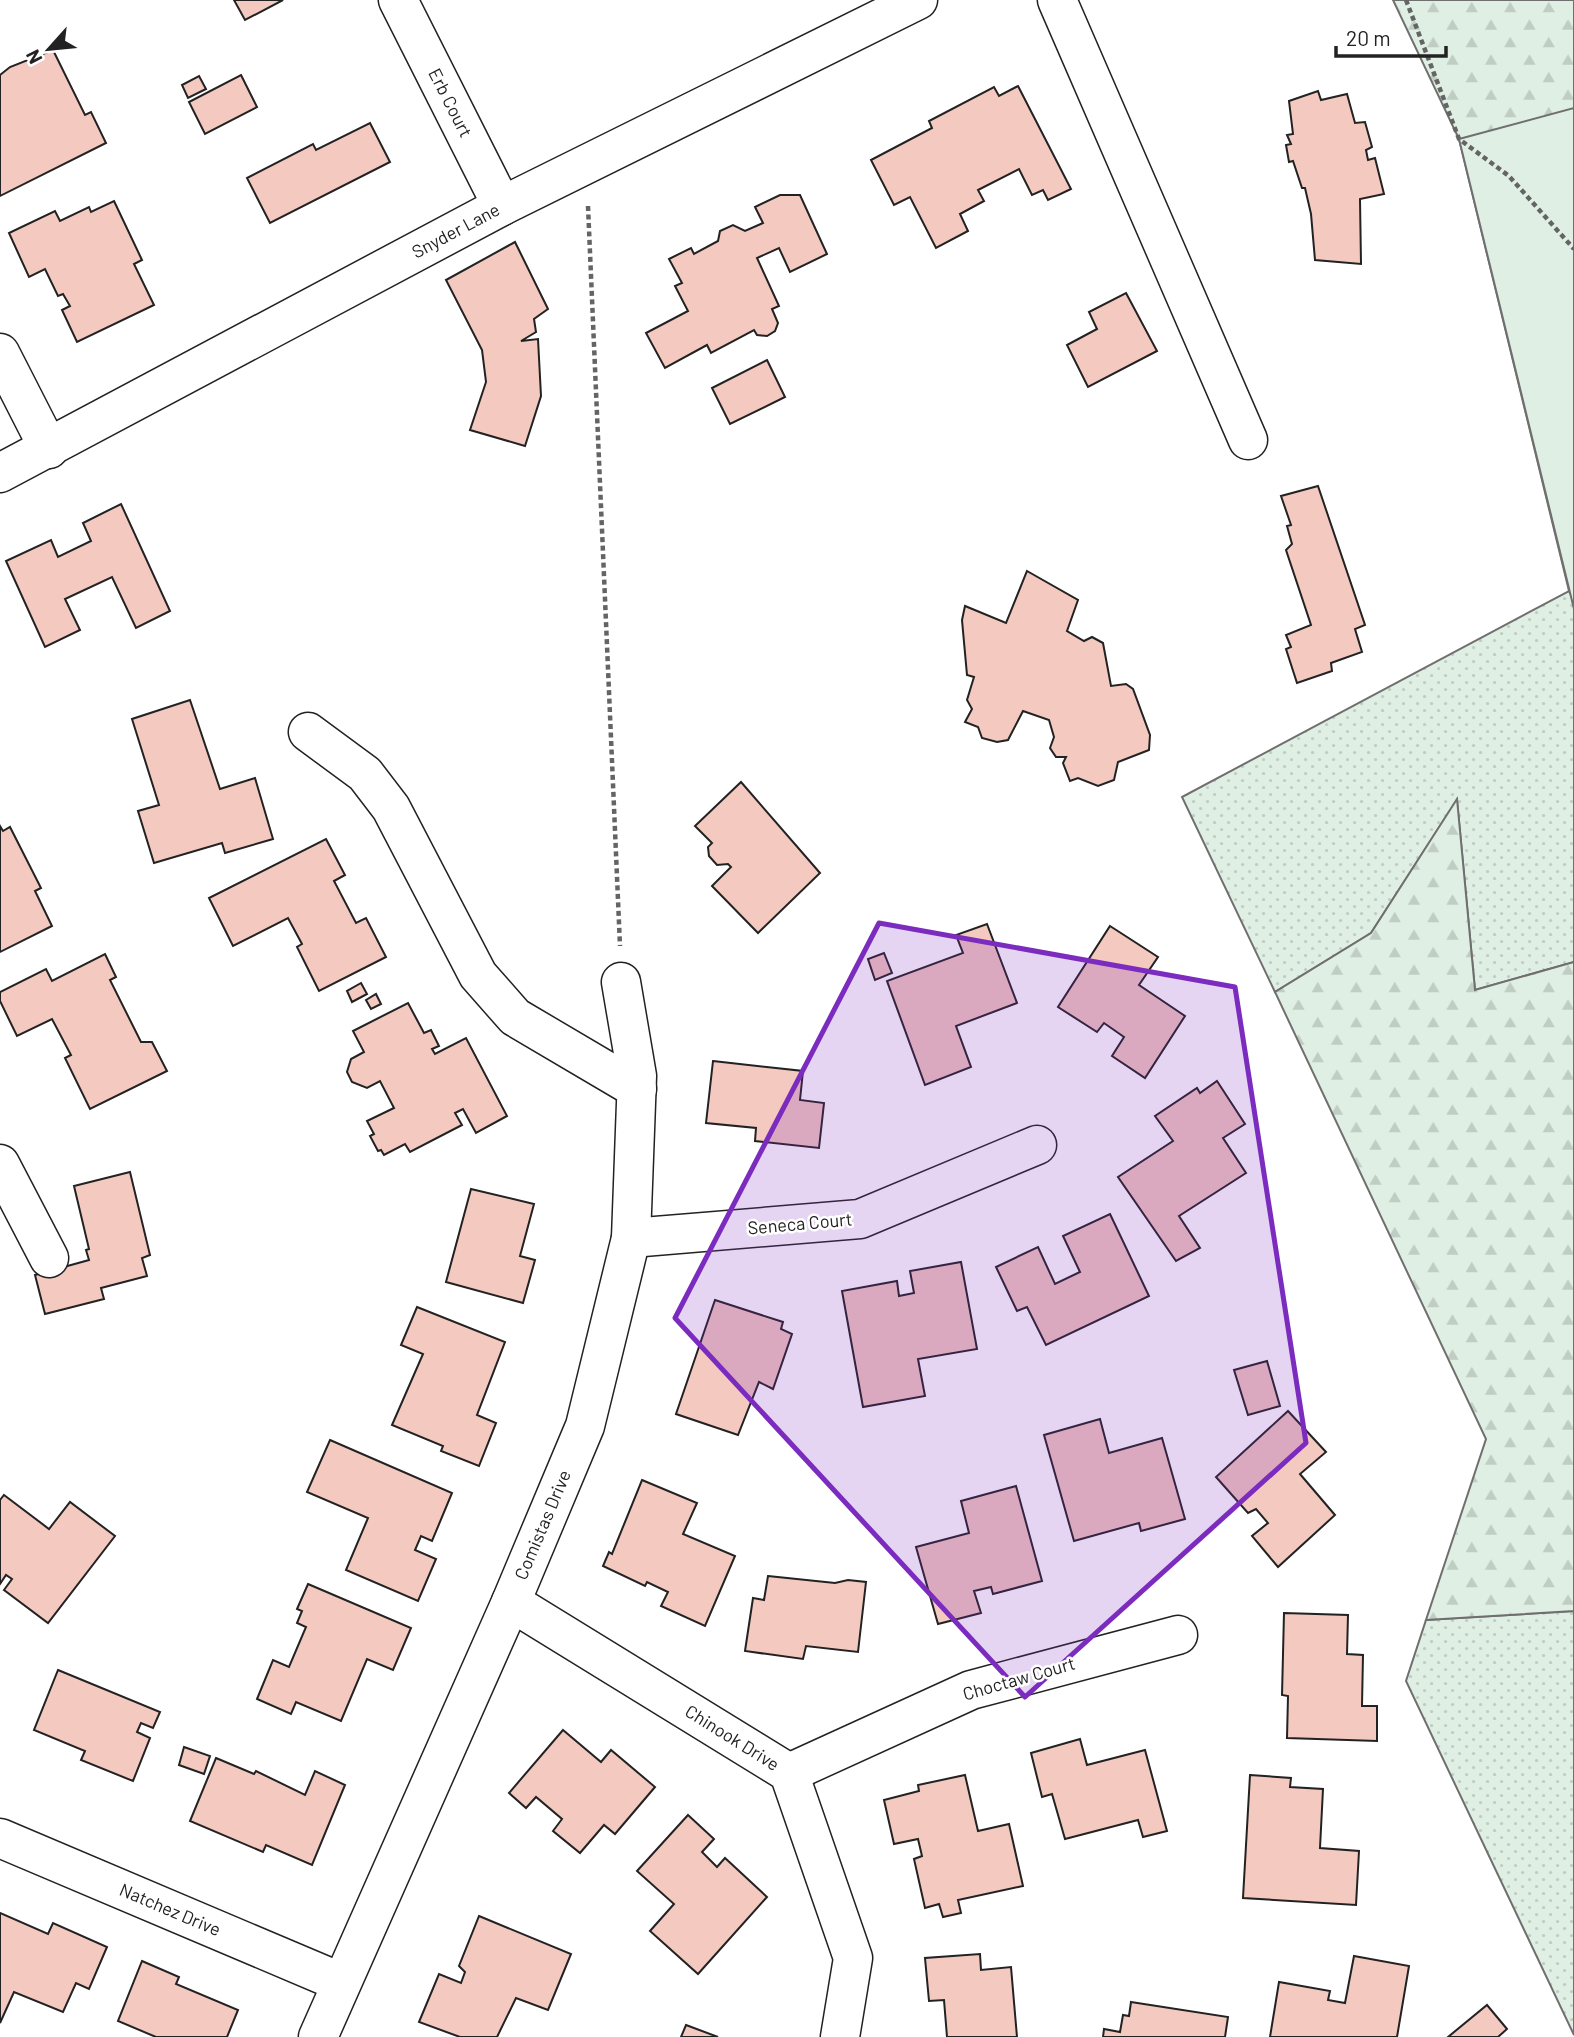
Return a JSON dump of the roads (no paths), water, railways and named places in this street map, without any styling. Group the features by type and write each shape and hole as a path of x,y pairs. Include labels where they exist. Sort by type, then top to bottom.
{"street":[{"name":"Erb Court","path":"398,0 502,206"},
{"name":"Snyder Lane","path":"0,473 502,206 918,0"},
{"path":"1057,0 1248,440"},
{"path":"0,353 49,449"},
{"path":"308,732 365,774 391,808 478,975 515,1017 637,1089"},
{"name":"Comistas Drive","path":"318,2037 340,1982 511,1602 585,1426 631,1238 637,1089 621,982"},
{"name":"Seneca Court","path":"631,1238 860,1219 1037,1145"},
{"path":"0,1164 49,1258"},
{"name":"Chinook Drive","path":"511,1602 789,1773 853,1958 840,2037"},
{"name":"Choctaw Court","path":"789,1773 971,1690 1178,1635"},
{"name":"Natchez Drive","path":"0,1838 340,1982"}]}
